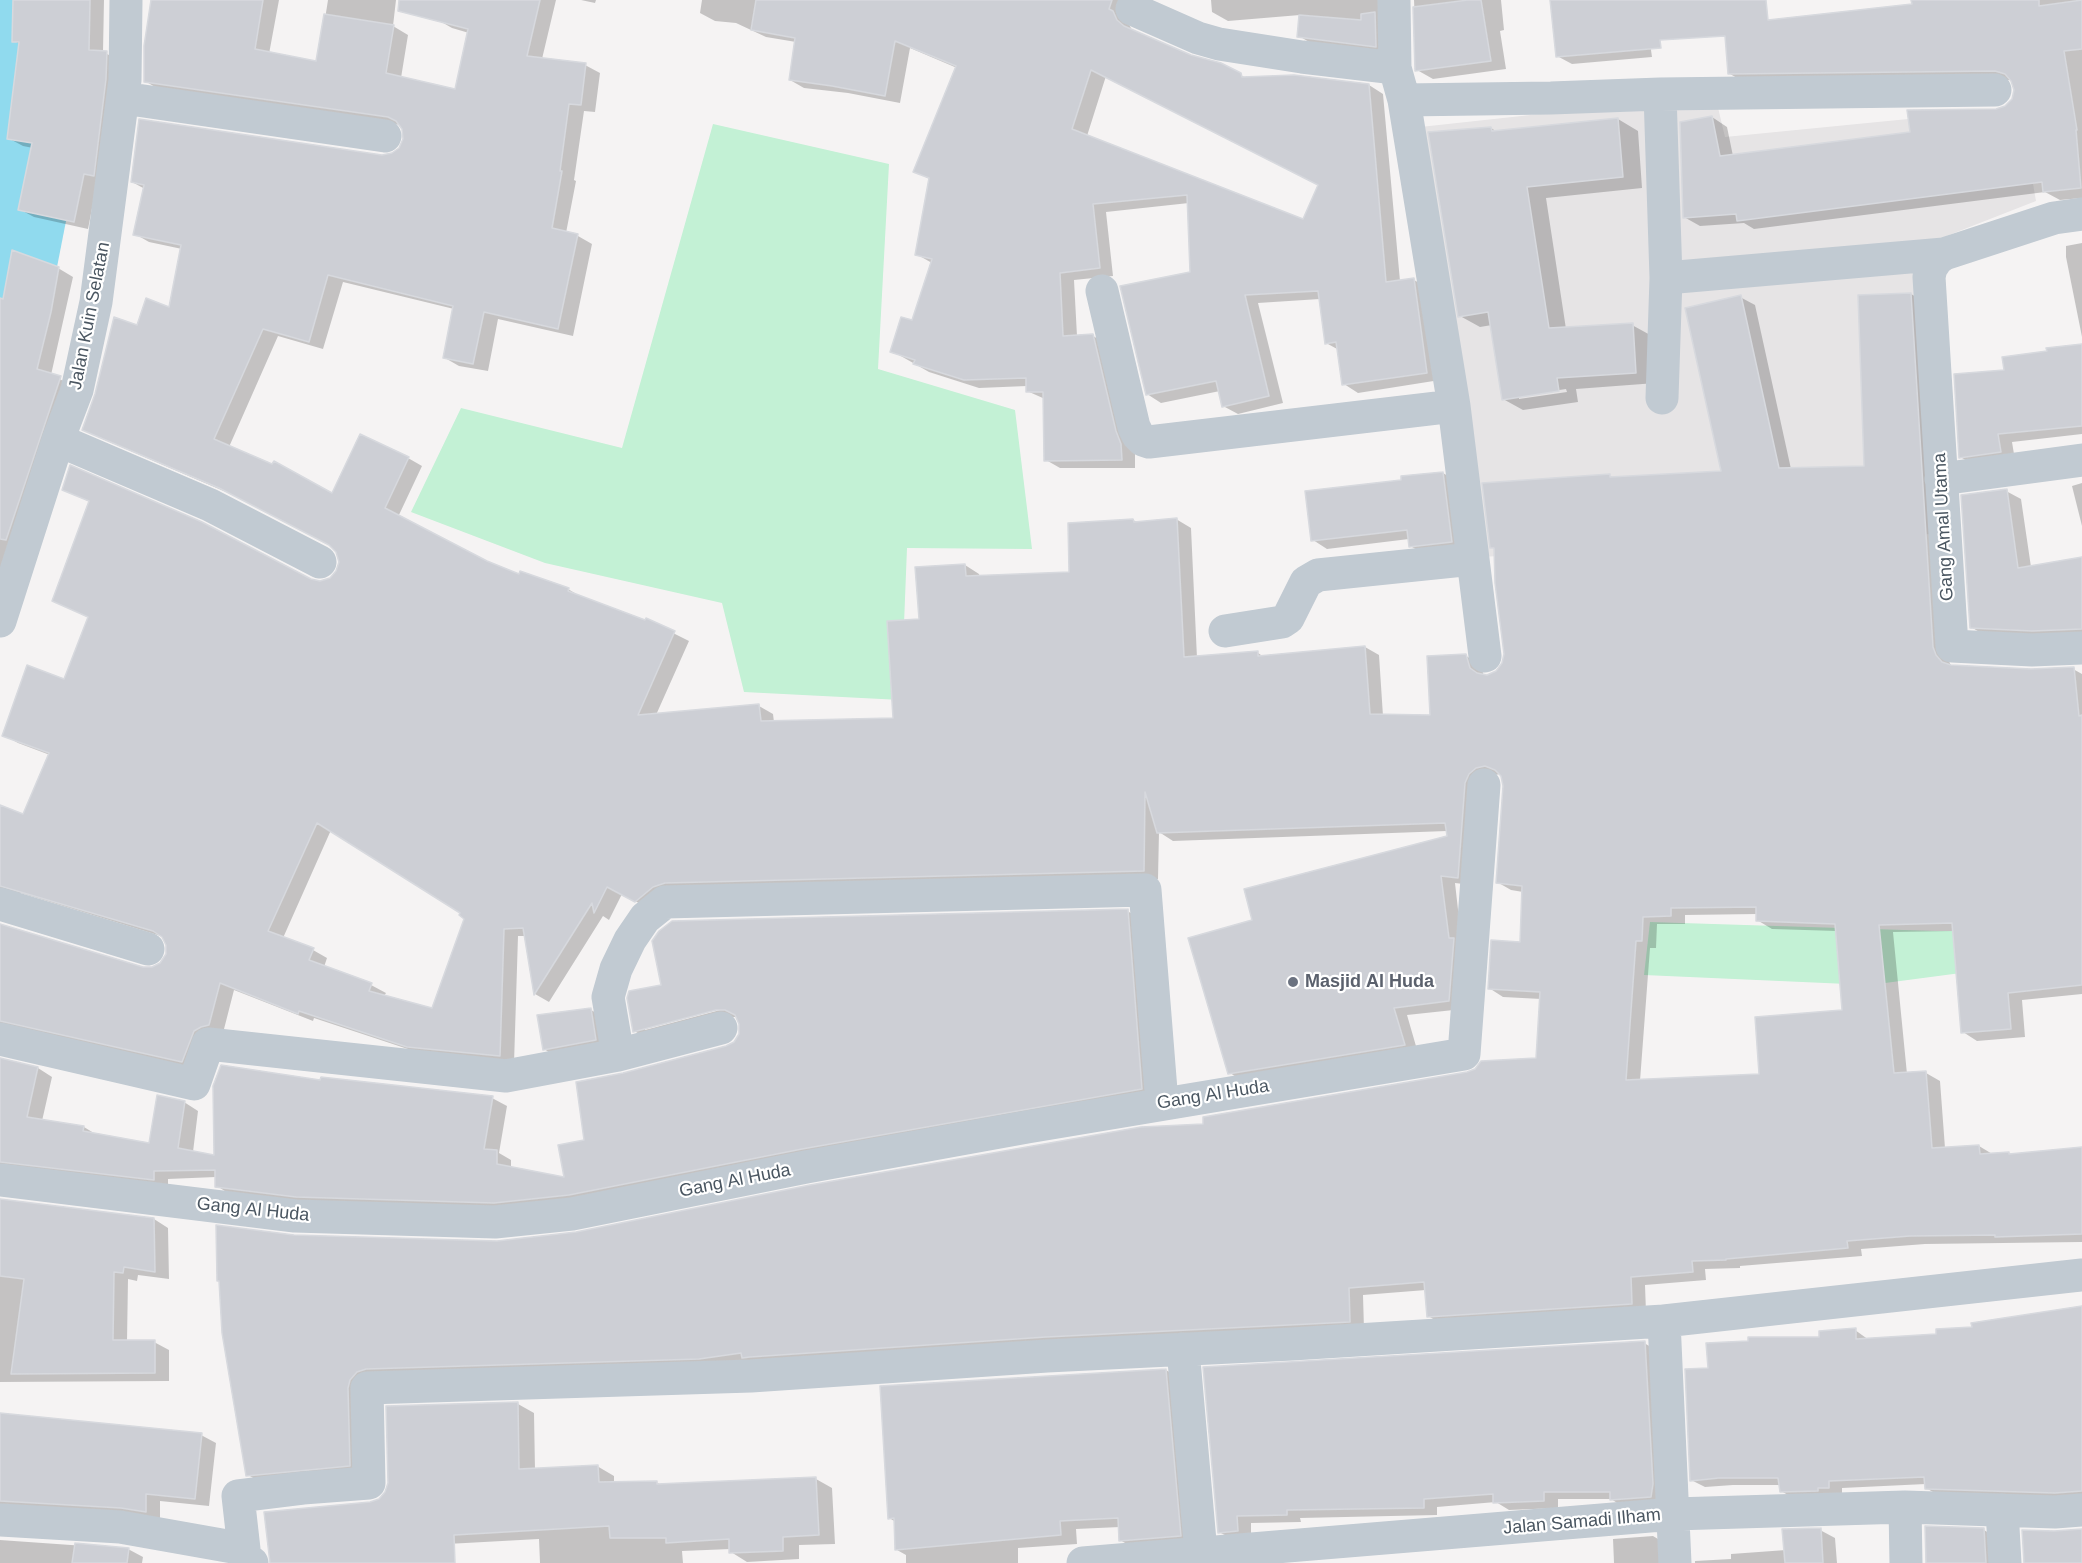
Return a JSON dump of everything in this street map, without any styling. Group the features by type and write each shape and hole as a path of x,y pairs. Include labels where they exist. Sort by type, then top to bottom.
{"street":[{"name":"Jalan Kuin Selatan","path":"0,621 58,440 77,390 96,302 125,80 126,0"},
{"path":"1394,0 1395,68 1404,100 1454,406 1485,656"},
{"path":"1132,9 1191,35 1219,44 1395,68"},
{"path":"1404,100 1995,90"},
{"path":"1660,94 1666,278 1662,398"},
{"path":"123,98 385,136"},
{"path":"1666,278 1936,265 2054,218 2082,214"},
{"name":"Gang Amal Utama","path":"1936,265 1941,479 1952,646 2032,650 2082,648"},
{"path":"1102,291 1134,427 1143,440 1149,442 1454,406"},
{"path":"58,440 210,505 320,562"},
{"path":"1941,479 2082,460"},
{"path":"1225,631 1282,622 1288,618 1306,582 1318,575 1473,559"},
{"name":"Gang Al Huda","path":"0,1180 294,1216 495,1222 572,1214 806,1167 1162,1103 1464,1054 1484,785"},
{"path":"618,1055 608,997 616,969 630,940 645,918 665,902 1145,890 1162,1103"},
{"path":"0,904 148,949"},
{"path":"0,1039 194,1084 208,1044 506,1076 618,1055 721,1028"},
{"path":"0,1520 120,1527 248,1556 238,1496 369,1483 367,1388 751,1376 1664,1321 2082,1275"},
{"path":"1664,1321 1675,1563"},
{"path":"1183,1349 1201,1552"},
{"path":"1905,1508 1906,1563"},
{"name":"Jalan Samadi Ilham","path":"1083,1563 1674,1514 1905,1508 2055,1512 2082,1510"},
{"path":"2002,1510 2005,1563"}],"shaded area":[{"path":"1715,95 1725,137 2020,108 2036,201 1921,246 1931,534 1480,557 1411,128"}],"green space":[{"path":"713,124 889,164 878,369 1015,410 1032,549 907,548 901,700 744,692 722,603 545,563 411,512 461,408 622,448"},
{"path":"1650,922 1936,931 2082,931 2082,957 1870,985 1644,975"}],"water":[{"path":"0,0 85,0 87,114 57,267 0,493"}],"building":[{"path":"13,0 90,0 89,50 107,51 106,79 94,176 84,174 74,222 18,210 32,143 7,139 19,42 12,42"},
{"path":"151,0 263,0 255,49 316,61 324,14 394,25 386,73 455,89 468,29 398,11 399,0 540,0 527,56 586,63 581,105 569,104 560,171 562,171 552,228 578,234 558,329 484,312 473,364 443,358 453,306 328,275 309,342 263,329 214,439 272,464 274,461 332,493 360,434 409,457 385,508 487,561 519,574 520,571 569,588 568,591 645,620 646,618 675,631 638,715 759,704 761,721 893,718 887,621 919,619 915,567 965,564 966,576 1069,572 1068,523 1133,519 1134,522 1177,518 1184,657 1258,651 1258,656 1365,646 1370,714 1430,715 1427,656 1466,654 1470,668 1477,673 1487,675 1496,671 1502,663 1504,654 1495,583 1494,548 1490,548 1482,483 1610,474 1610,477 1721,471 1685,308 1741,295 1779,468 1864,466 1858,295 1911,293 1933,647 1936,655 1942,662 1951,665 2031,669 2074,667 2079,716 2082,715 2082,985 2008,993 2011,1029 1961,1033 1952,923 1879,925 1894,1073 1926,1071 1932,1148 1979,1145 1980,1154 2009,1152 2009,1154 2082,1147 2082,1234 1995,1237 1995,1235 1910,1236 1847,1241 1848,1248 1726,1260 1692,1261 1693,1272 1631,1277 1632,1304 1427,1317 1424,1282 1349,1288 1350,1322 1046,1337 742,1358 741,1353 699,1359 366,1369 357,1372 350,1380 348,1388 350,1466 246,1476 222,1333 219,1281 217,1281 216,1225 294,1235 497,1241 576,1232 810,1185 1141,1127 1203,1124 1203,1117 1467,1072 1475,1069 1481,1061 1536,1058 1540,992 1488,989 1491,940 1520,942 1522,886 1496,883 1503,786 1501,776 1495,770 1485,766 1476,768 1469,774 1465,783 1458,878 1441,876 1449,938 1454,938 1449,1001 1394,1008 1405,1045 1228,1074 1188,938 1252,920 1244,889 1447,836 1445,823 1157,833 1145,792 1144,871 665,883 653,887 635,902 607,887 594,913 592,903 534,995 523,928 504,929 500,1056 407,1047 299,1011 298,1014 220,983 209,1025 194,1031 182,1062 0,1021 0,924 143,967 152,967 160,963 166,954 166,945 162,937 153,931 0,886 0,805 23,814 49,753 2,736 27,665 64,679 88,617 52,601 89,501 62,490 70,465 202,522 311,579 320,581 330,578 339,562 336,552 329,545 219,488 82,430 95,394 114,317 137,325 146,298 169,307 181,245 133,235 144,185 131,182 139,119 382,155 392,153 399,148 403,139 402,129 396,121 388,117 144,82 144,46","holes":["317,823 460,913 459,915 464,919 432,1008 369,991 372,983 309,960 314,948 268,931","1756,907 1756,921 1835,924 1842,1010 1755,1017 1759,1074 1626,1080 1636,941 1642,941 1643,917 1671,916 1671,908"]},
{"path":"756,0 1112,0 1109,9 1124,26 1191,55 1221,63 1241,73 1242,77 1294,75 1369,84 1386,282 1414,278 1427,373 1342,385 1336,342 1325,344 1318,291 1245,295 1269,396 1222,407 1216,381 1146,395 1120,286 1190,272 1187,195 1093,204 1100,268 1060,273 1063,336 1093,334 1121,444 1122,460 1044,461 1043,392 1026,392 1026,378 964,380 913,364 915,360 890,352 901,317 912,320 932,259 915,255 929,178 913,172 956,66 895,41 885,96 789,80 795,38 751,30","holes":["1091,70 1318,185 1303,219 1072,129"]},
{"path":"1481,0 1491,61 1415,71 1413,7"},
{"path":"1550,0 1766,0 1768,20 1912,4 1911,0 2039,0 2039,6 2082,0 2082,49 2064,51 2077,130 2081,188 2043,192 2042,182 1737,221 1736,214 1683,218 1680,122 1712,116 1720,156 1910,132 1907,110 1996,109 2005,106 2012,99 2014,90 2011,81 2005,74 1995,71 1728,74 1725,36 1660,40 1661,48 1556,57"},
{"path":"1375,12 1376,47 1297,37 1299,15 1361,20 1361,14"},
{"path":"1618,118 1623,177 1527,187 1549,328 1633,323 1636,373 1557,378 1559,391 1502,400 1488,312 1458,317 1428,132 1491,127 1492,131"},
{"path":"12,250 59,267 37,369 61,376 6,540 0,539 0,298 3,299"},
{"path":"2082,344 2082,426 1998,434 2001,452 1959,458 1954,374 2004,370 2002,357 2047,351 2046,348"},
{"path":"1443,472 1452,542 1409,547 1407,530 1311,541 1305,491 1401,480 1401,476"},
{"path":"2007,489 2018,568 2082,557 2082,629 2032,631 1970,628 1961,495"},
{"path":"1128,909 1142,1089 802,1149 569,1195 494,1203 296,1197 215,1187 215,1170 154,1171 154,1180 0,1162 0,1058 38,1067 27,1117 84,1126 83,1131 149,1143 157,1095 185,1101 178,1148 214,1155 213,1086 221,1065 320,1080 321,1077 493,1096 484,1149 497,1150 497,1164 564,1177 558,1145 584,1140 576,1082 623,1073 726,1046 734,1042 739,1034 739,1024 735,1015 725,1010 716,1010 633,1032 627,998 629,991 661,985 652,941 659,931 672,921"},
{"path":"591,1008 596,1040 543,1050 537,1015"},
{"path":"0,1199 154,1218 155,1272 124,1267 123,1273 114,1272 113,1340 155,1340 155,1373 11,1374 24,1279 0,1276"},
{"path":"2082,1306 2082,1491 2055,1493 1925,1489 1924,1477 1829,1481 1829,1488 1818,1488 1818,1491 1780,1492 1778,1478 1719,1478 1690,1481 1685,1369 1708,1368 1706,1343 1748,1341 1748,1337 1819,1337 1819,1331 1856,1328 1856,1339 1936,1334 1936,1329 1972,1327 1971,1323"},
{"path":"1645,1341 1653,1484 1651,1497 1610,1500 1610,1492 1544,1492 1544,1501 1493,1503 1493,1494 1424,1499 1424,1508 1287,1510 1287,1515 1237,1516 1238,1531 1218,1533 1203,1367"},
{"path":"1166,1369 1181,1536 1119,1541 1118,1518 1060,1521 1061,1535 895,1550 894,1518 888,1519 880,1386"},
{"path":"518,1402 519,1469 598,1465 599,1482 657,1481 657,1484 816,1477 819,1535 783,1537 783,1551 729,1553 729,1539 666,1543 666,1538 610,1538 609,1526 454,1535 455,1563 270,1563 264,1512 370,1502 379,1499 385,1492 388,1483 386,1406"},
{"path":"0,1413 202,1433 195,1499 146,1494 146,1512 121,1508 0,1501"},
{"path":"1925,1526 1984,1528 1986,1563 1926,1563"},
{"path":"1821,1528 1823,1563 1785,1563 1782,1529"},
{"path":"2082,1529 2082,1563 2024,1563 2022,1530"},
{"path":"75,1543 129,1548 127,1563 72,1563"}],"place":[{"name":"Masjid Al Huda","path":"1293,982"}]}
